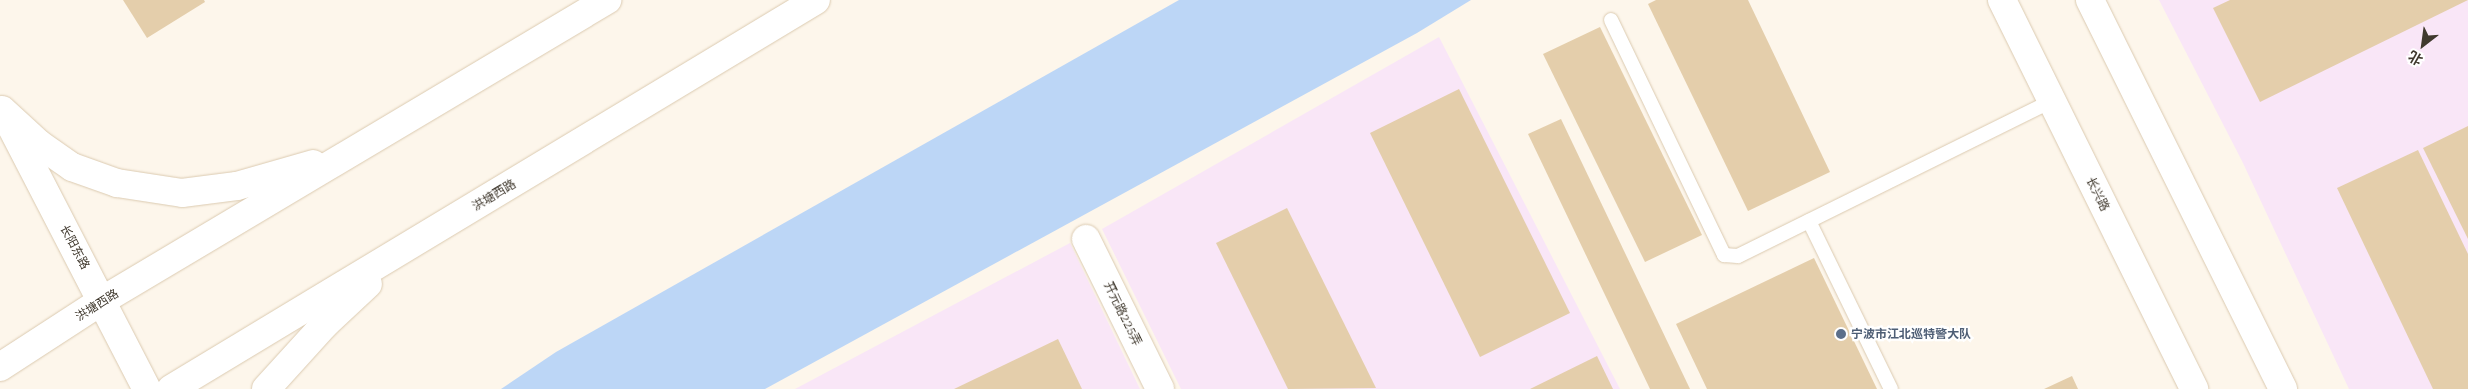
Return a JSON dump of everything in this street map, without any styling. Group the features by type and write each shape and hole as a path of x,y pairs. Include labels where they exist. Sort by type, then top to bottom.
{"main road":[{"name":"洪塘西路","path":"0,367 103,300 607,0"},
{"name":"洪塘西路","path":"172,389 816,0"},
{"name":"长兴路","path":"2002,0 2194,389"},
{"path":"2090,0 2283,389"},
{"path":"1,108 39,144 72,167 116,183 182,193 237,186 351,153"},
{"name":"长阳东路","path":"1,108 103,300 147,389"},
{"name":"开元路225弄","path":"1086,240 1160,389"},
{"path":"266,389 324,325 409,246"}],"lane":[{"path":"1611,20 1724,255 1738,256 2052,100"},
{"path":"1809,220 1891,389"}],"shaded area":[{"path":"2159,0 2468,0 2468,389 2349,389 2242,161"},
{"path":"1439,37 1620,389 1181,389 1102,229"},
{"path":"1070,243 1140,389 795,389"}],"water":[{"path":"1179,0 1471,0 1417,33 765,389 501,389 556,352"}],"building":[{"path":"123,0 204,0 205,2 147,38"},
{"path":"1656,0 1748,0 1830,172 1748,211 1648,4"},
{"path":"2230,0 2468,0 2260,102 2213,8"},
{"path":"1600,27 1702,235 1645,262 1543,54"},
{"path":"1459,89 1570,313 1480,357 1370,133"},
{"path":"1561,119 1690,389 1650,389 1528,134"},
{"path":"2468,126 2468,239 2423,148"},
{"path":"2418,150 2468,254 2468,389 2433,389 2337,188"},
{"path":"1287,208 1376,388 1288,389 1216,243"},
{"path":"1814,258 1877,389 1707,389 1676,324"},
{"path":"1058,339 1082,389 954,389"},
{"path":"1597,356 1613,389 1530,389"},
{"path":"2072,376 2078,389 2044,389"}],"place":[{"name":"宁波市江北巡特警大队","path":"1841,334"}]}
